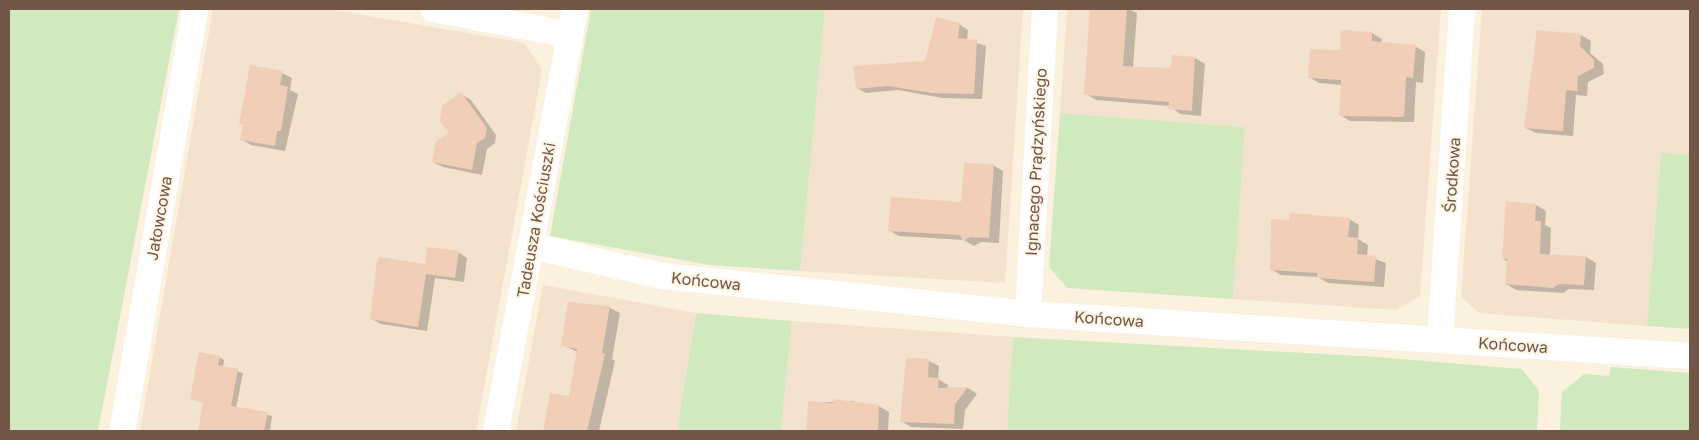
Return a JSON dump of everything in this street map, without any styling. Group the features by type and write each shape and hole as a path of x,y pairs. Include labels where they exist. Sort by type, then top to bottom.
{"street":[{"name":"Jałowcowa","path":"124,427 195,9"},
{"path":"433,9 570,35"},
{"name":"Tadeusza Kościuszki","path":"496,431 575,9"},
{"name":"Ignacego Prądzyńskiego","path":"1028,314 1045,9"},
{"name":"Środkowa","path":"1440,340 1462,9"},
{"name":"Końcowa","path":"532,246 662,276 1028,314 1690,356"}],"shaded area":[{"path":"213,9 328,9 524,43 542,70 476,431 140,431"},
{"path":"825,9 1023,9 1005,283 800,271"},
{"path":"1067,9 1441,9 1420,296 1396,310 1233,299 1245,127 1060,113"},
{"path":"1482,9 1690,9 1690,155 1661,154 1647,326 1479,313 1461,297"},
{"path":"543,285 696,313 677,431 516,431"},
{"path":"792,321 1013,337 1007,431 781,431"}],"green space":[{"path":"9,9 179,9 98,431 9,431"},
{"path":"591,9 825,9 800,271 710,265 550,236"},
{"path":"1060,113 1245,127 1233,299 1067,288 1049,267"},
{"path":"1661,153 1690,155 1690,329 1647,326"},
{"path":"696,313 792,321 781,431 677,431"},
{"path":"1013,337 1378,357 1522,369 1539,391 1537,431 1007,431"},
{"path":"1611,367 1690,373 1690,431 1560,431 1562,392 1584,374 1609,376"}],"building":[{"path":"1090,9 1127,9 1123,66 1171,68 1172,55 1195,57 1192,111 1168,109 1169,102 1084,95"},
{"path":"936,17 960,23 958,38 977,40 974,94 932,93 888,86 856,89 853,66 925,61"},
{"path":"1341,30 1372,32 1372,41 1416,45 1413,78 1406,77 1404,117 1339,116 1341,80 1308,78 1310,49 1340,50"},
{"path":"1537,30 1581,34 1580,46 1594,60 1594,68 1578,76 1577,91 1566,90 1563,131 1524,128"},
{"path":"250,65 283,71 280,85 288,87 281,131 277,131 275,146 240,140 243,124 239,124"},
{"path":"461,92 487,128 485,138 477,143 472,170 432,162 436,141 449,133 440,121 442,106"},
{"path":"964,163 994,164 989,238 970,237 963,241 960,235 888,231 891,197 961,202"},
{"path":"1506,201 1536,204 1535,221 1541,221 1540,254 1586,256 1584,285 1558,284 1553,288 1505,284 1507,259 1502,259"},
{"path":"1290,213 1350,218 1348,237 1358,238 1357,254 1376,256 1374,282 1317,278 1317,273 1270,270 1271,219 1289,220"},
{"path":"427,247 459,251 455,278 426,274 418,327 370,319 377,260 380,257 425,264"},
{"path":"568,302 610,306 602,353 605,354 587,431 543,431 550,393 569,396 577,349 561,346"},
{"path":"199,352 220,356 218,365 238,369 231,406 268,412 264,431 198,431 203,402 190,399"},
{"path":"906,358 929,359 928,377 939,378 938,388 968,387 955,404 954,424 900,422"},
{"path":"833,399 879,405 878,431 806,431 808,401 833,403"}]}
